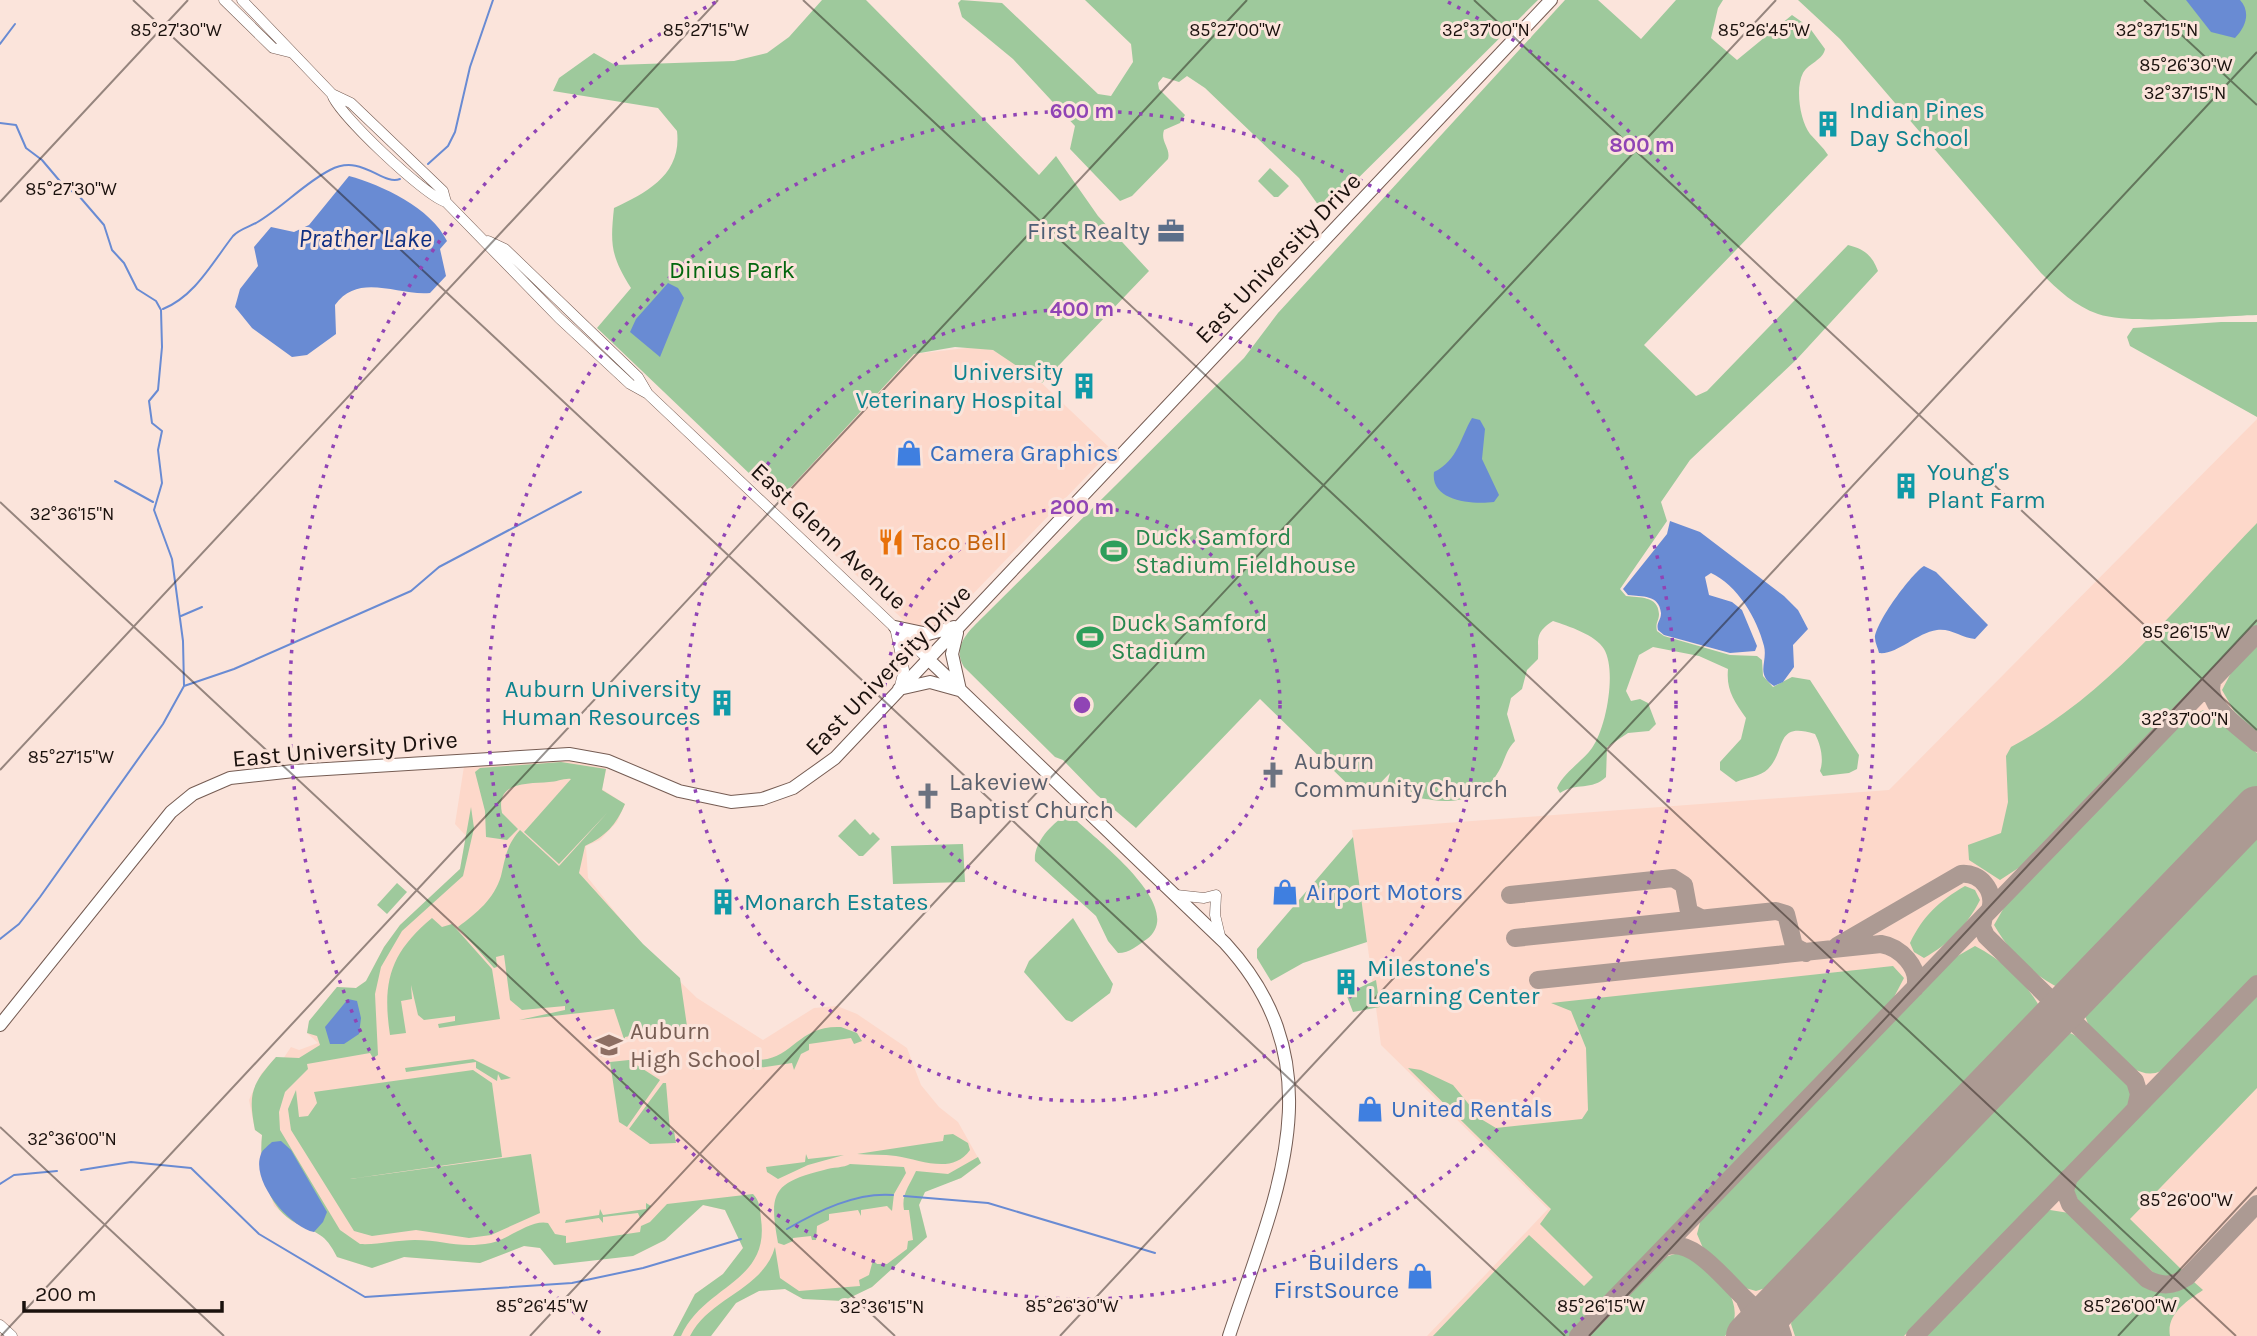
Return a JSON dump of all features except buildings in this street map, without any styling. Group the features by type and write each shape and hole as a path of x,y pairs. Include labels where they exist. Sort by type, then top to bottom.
{"main road":[{"name":"East University Drive","path":"0,1026 171,812 207,787 230,778 569,754 608,761 679,791 709,799 754,800 793,788 817,773 961,625 1551,0"},
{"path":"895,627 928,635 961,625"},
{"path":"898,690 930,682 960,690 952,645 961,625"},
{"name":"East Glenn Avenue","path":"928,659 1221,938 1249,972 1272,1013 1285,1058 1291,1112 1288,1144 1280,1182 1229,1336"}],"street":[{"name":"East Glenn Avenue","path":"224,0 273,48 289,52"},
{"name":"East Glenn Avenue","path":"242,0 282,38 289,52 332,94 338,108 435,199 446,202 487,241 498,258 559,318 630,384 648,394 928,659"},
{"path":"895,627 904,670 898,690"},
{"path":"1176,895 1204,898 1216,895 1214,915 1221,938"},
{"path":"0,1325 12,1336"}],"shaded area":[{"path":"975,347 993,350 1029,371 1112,450 944,624 913,629 778,501 914,354"},
{"path":"2257,419 2257,1336 1427,1336 1548,1209 1381,1045 1352,830 1889,790"},
{"name":"Auburn High School","path":"553,753 608,761 602,789 625,804 617,822 600,840 586,846 588,878 640,943 697,998 763,1040 814,1008 837,1006 857,1014 907,1048 921,1085 939,1107 958,1122 981,1163 961,1178 925,1191 919,1205 927,1237 872,1287 843,1301 803,1299 785,1289 759,1291 736,1303 711,1336 673,1336 695,1294 723,1274 743,1248 725,1210 703,1205 665,1240 633,1256 524,1246 480,1263 404,1257 372,1268 337,1257 330,1243 318,1231 294,1223 274,1206 260,1161 262,1135 255,1130 249,1100 261,1074 276,1057 283,1059 291,1047 299,1050 318,1043 307,1033 309,1022 337,987 356,988 366,981 384,947 400,925 460,869 466,836 455,824 465,760"}],"green space":[{"name":"Dinius Park","path":"822,0 866,0 1039,175 1056,156 1098,216 1149,271 1042,383 993,350 955,347 914,354 778,501 597,328 631,288 619,267 614,250 614,208 660,180 674,159 677,131 658,108 553,91 559,78 594,53 615,65 734,61 767,53 789,37"},
{"path":"961,0 1002,3 1098,94 1111,96 1133,62 1131,44 1085,0 1538,0 1332,204 1321,209 1299,178 1205,88 1187,76 1179,82 1163,77 1158,83 1159,89 1185,115 1180,123 1164,130 1168,159 1132,196 1120,201 1070,149 1075,126 1013,59 962,17 958,3"},
{"path":"1565,0 1598,0 1641,39 1676,0 1723,0 1718,8 1711,38 1737,60 1792,15 1809,27 1825,49 1822,56 1803,73 1799,95 1806,128 1828,155 1644,345 1696,396 1707,391 1848,245 1867,254 1878,271 1797,359 1690,460 1661,502 1667,521 1620,589 1626,596 1652,600 1655,603 1659,614 1657,631 1664,636 1730,655 1757,656 1762,660 1763,676 1773,687 1792,677 1810,680 1859,755 1857,769 1849,773 1823,776 1820,771 1821,752 1815,734 1793,731 1783,740 1774,762 1768,769 1736,782 1720,770 1720,762 1741,739 1746,718 1732,695 1728,683 1728,669 1699,656 1653,647 1639,655 1626,691 1631,701 1640,699 1648,703 1656,724 1649,731 1628,733 1607,747 1606,777 1601,781 1560,793 1557,788 1560,783 1592,748 1602,728 1610,671 1604,649 1595,639 1553,621 1540,633 1538,659 1527,670 1522,689 1511,698 1507,714 1515,741 1491,782 1469,797 1441,801 1402,797 1386,788 1390,773 1364,800 1260,699 1136,828 1097,795 1063,760 1055,757 964,667 960,652 964,639 1244,358 1278,313"},
{"path":"1798,0 2257,0 2257,315 2131,319 2098,314 2074,302 2041,273 1840,39"},
{"path":"1270,168 1289,186 1278,197 1274,197 1258,181"},
{"path":"2257,322 2257,417 2130,346 2127,337 2133,328"},
{"path":"2257,523 2257,626 2061,829 2020,867 2000,880 1969,860 1968,845 2001,833 2008,802 2006,756 2011,747 2047,725 2112,674"},
{"path":"2257,642 2257,733 2234,711 2222,690 2233,669"},
{"path":"2203,710 2224,721 2257,753 2257,786 2061,989 2040,977 2023,962 2007,945 1994,925 2006,904 2142,760 2181,723"},
{"path":"561,762 606,769 602,790 625,804 610,829 585,846 579,873 643,944 680,978 687,1026 625,1037 625,1042 614,1009 519,1020 565,1010 565,1006 522,1010 510,1000 504,955 496,957 497,967 494,968 458,927 478,911 494,892 509,846 520,830 559,866 608,812 559,864 524,832 571,779 523,784 508,790 503,795 502,813 518,829 507,840 486,837 485,811 475,772 480,768"},
{"path":"471,807 474,828 463,876 402,931 381,967 375,994 378,1055 373,1058 370,1053 307,1064 308,1069 285,1092 279,1112 280,1130 340,1230 360,1244 415,1240 479,1245 498,1241 541,1223 548,1223 555,1234 566,1236 566,1243 640,1232 641,1226 650,1222 667,1204 753,1194 761,1219 761,1240 756,1257 746,1270 705,1305 681,1336 673,1336 695,1294 723,1274 743,1248 725,1210 703,1205 665,1240 633,1256 554,1265 540,1248 524,1246 480,1263 404,1257 372,1268 337,1257 325,1239 296,1223 277,1207 266,1185 262,1135 255,1130 252,1107 254,1090 261,1075 276,1057 299,1058 320,1045 317,1036 307,1033 309,1021 337,987 356,988 366,981 384,947 400,925 460,869"},
{"path":"1065,816 1077,821 1119,859 1135,876 1156,910 1156,926 1147,939 1130,950 1118,953 1108,941 1096,916 1035,861 1037,848 1044,835"},
{"path":"855,819 870,835 873,832 880,839 863,856 859,856 838,836"},
{"path":"2257,829 2257,975 2161,1071 2141,1072 2131,1067 2089,1026 2085,1016 2086,1006"},
{"path":"1353,837 1367,942 1303,963 1271,981 1257,958 1257,949"},
{"path":"963,844 965,882 893,884 891,846"},
{"path":"397,883 407,892 387,914 377,905"},
{"path":"1965,886 1975,890 1980,900 1963,926 1942,946 1924,958 1914,952 1910,943 1926,917 1947,897"},
{"path":"432,918 442,927 452,924 492,969 500,1019 439,1028 438,1024 455,1021 455,1016 424,1020 418,1015 411,985 412,999 401,1001 406,1033 390,1035 387,999 392,970 407,944"},
{"path":"1073,918 1113,984 1110,993 1072,1022 1066,1020 1024,972 1029,961"},
{"path":"1975,946 2013,973 2041,1009 1775,1285 1756,1291 1738,1286 1706,1255 1697,1234 1702,1215 1915,994 1954,958"},
{"path":"1893,966 1904,978 1893,999 1570,1336 1433,1336 1529,1235 1584,1286 1593,1277 1540,1224 1551,1209 1408,1068 1421,1070 1453,1085 1481,1119 1496,1128 1582,1119 1588,1110 1586,1048 1571,1011 1551,1003"},
{"path":"1376,980 1380,1007 1353,1012 1346,994"},
{"path":"2257,993 2257,1088 2130,1219 2183,1271 2175,1277 2158,1277 2079,1203 2074,1191 2077,1178"},
{"path":"841,1027 857,1033 862,1041 854,1044 851,1038 809,1044 809,1050 801,1054 794,1070 792,1063 751,1069 757,1060 779,1055 814,1031"},
{"path":"2069,1033 2093,1048 2127,1083 2131,1091 2128,1105 1904,1336 1795,1336 1791,1324 1798,1304 2058,1034"},
{"path":"473,1059 511,1078 501,1080 498,1074 497,1081 476,1068 476,1062 406,1072 405,1068"},
{"path":"629,1060 660,1080 627,1127 619,1122 610,1062"},
{"path":"473,1070 492,1083 502,1157 350,1179 531,1154 540,1213 491,1235 469,1238 416,1230 372,1236 354,1231 291,1130 288,1109 296,1090 299,1117 308,1116 317,1103 314,1092"},
{"path":"663,1083 666,1083 670,1130 674,1131 676,1143 650,1144 629,1129"},
{"path":"953,1134 968,1143 970,1150 963,1158 946,1164 891,1155 857,1154 943,1141 944,1135"},
{"path":"806,1154 808,1159 844,1155 808,1165 778,1179 767,1172 766,1167 805,1162"},
{"path":"978,1157 981,1163 961,1178 925,1192 919,1205 927,1237 872,1287 843,1301 803,1299 785,1289 759,1291 736,1303 711,1336 690,1336 710,1312 759,1274 769,1262 775,1247 780,1278 799,1291 860,1286 859,1280 869,1275 873,1260 877,1264 887,1264 907,1249 908,1241 913,1240 909,1210 904,1210 903,1204 916,1171 948,1174"},
{"path":"850,1164 904,1167 906,1173 894,1194 892,1211 887,1206 861,1210 861,1216 858,1210 829,1214 829,1220 817,1226 816,1240 812,1240 811,1236 793,1238 793,1241 784,1245 778,1243 775,1201 784,1186 807,1175"},
{"path":"646,1203 651,1206 640,1218 638,1213 603,1217 603,1223 599,1218 565,1223 566,1220 599,1215 600,1209 603,1215 646,1209"},
{"path":"2050,1210 2069,1213 2152,1291 2175,1292 2194,1282 2203,1290 2174,1315 2170,1336 1925,1336 2044,1212"},
{"path":"1678,1253 1703,1264 1724,1285 1735,1311 1733,1324 1725,1336 1585,1336 1659,1259"}],"water":[{"path":"2186,0 2240,0 2246,14 2242,29 2235,38 2211,32"},
{"name":"Prather Lake","path":"349,176 390,192 430,218 447,241 440,249 446,276 430,293 367,287 345,295 335,305 336,334 307,355 292,357 252,328 235,307 240,289 258,266 254,247 271,227 294,232 309,225"},
{"path":"668,283 678,288 684,298 660,357 630,332 636,319"},
{"path":"1472,418 1480,420 1485,429 1482,459 1499,495 1494,502 1475,503 1454,499 1445,495 1435,482 1434,472 1448,461 1458,448"},
{"path":"1670,521 1700,532 1784,596 1798,610 1808,629 1793,645 1794,667 1783,682 1774,686 1765,677 1764,646 1756,624 1745,604 1720,578 1711,573 1705,577 1709,595 1732,602 1742,610 1757,646 1755,651 1730,653 1664,635 1658,630 1661,613 1657,602 1628,595 1623,589 1667,534"},
{"path":"1924,566 1936,572 1988,625 1975,639 1947,630 1937,630 1893,651 1879,653 1875,638 1881,621 1903,588"},
{"path":"348,999 357,1001 361,1018 359,1034 344,1044 330,1044 325,1027"},
{"path":"281,1141 291,1150 327,1212 314,1232 294,1222 284,1212 274,1201 261,1177 259,1165 262,1152 272,1142"}],"waterway":[{"path":"428,164 448,146 455,132 470,67 493,0"},
{"path":"0,44 15,24"},
{"path":"0,123 16,125 26,148 42,160 64,186 79,196 104,225 112,250 124,263 137,289 156,301 161,310 162,347 158,390 149,401 152,423 162,431 158,450 162,483 154,510 172,559 183,641 184,686"},
{"path":"163,309 194,287 235,234 266,217 330,170 352,165 386,178 400,179"},
{"path":"115,481 153,502"},
{"path":"0,939 19,924 40,897 163,724 184,686 234,669 411,591 439,567 581,492"},
{"path":"181,616 202,607"},
{"path":"81,1170 131,1162 191,1168 259,1234 365,1297 572,1283 643,1268 741,1239"},
{"path":"0,1184 14,1175 57,1171"},
{"path":"787,1229 851,1200 893,1195"},
{"path":"904,1196 988,1203 1155,1253"}],"taxiway":[{"path":"1578,1336 2257,634"},
{"path":"2213,680 2211,689 2218,707 2257,743"},
{"path":"1837,946 1961,874 1974,876 1985,884 1991,896 1990,910"},
{"path":"1510,895 1673,878 1684,885 1689,912 1701,918"},
{"path":"1515,938 1776,911 1786,914 1794,946 1806,953"},
{"path":"1984,916 1982,927 1986,936 2049,998 2053,1011 2049,1024"},
{"path":"1538,980 1881,944 1895,949 1912,966 1915,988"},
{"path":"1915,1336 2257,984"},
{"path":"2075,1023 2072,1008 2078,994"},
{"path":"2049,1024 2062,1020 2075,1023 2135,1081 2139,1094 2136,1107"},
{"path":"2069,1177 2065,1191 2070,1204 2147,1279 2163,1284 2172,1284 2187,1277 2257,1204"},
{"path":"1665,1247 1676,1245 1700,1256 1753,1306 1763,1308 1783,1300"},
{"path":"1745,1300 1753,1317 1748,1336"},
{"path":"1783,1300 1778,1321 1783,1336"}],"runway":[{"path":"1748,1336 2257,808"}],"place":[{"name":"Indian Pines Day School","path":"1828,124"},
{"name":"First Realty","path":"1171,231"},
{"name":"University Veterinary Hospital","path":"1084,386"},
{"name":"Camera Graphics","path":"909,453"},
{"name":"Young's Plant Farm","path":"1906,486"},
{"name":"Taco Bell","path":"891,542"},
{"name":"Duck Samford Stadium Fieldhouse","path":"1114,551"},
{"name":"Duck Samford Stadium","path":"1090,637"},
{"name":"Auburn University Human Resources","path":"722,703"},
{"name":"Auburn Community Church","path":"1273,775"},
{"name":"Lakeview Baptist Church","path":"928,796"},
{"name":"Airport Motors","path":"1285,892"},
{"name":"Monarch Estates","path":"723,902"},
{"name":"Milestone's Learning Center","path":"1346,982"},
{"name":"Auburn High School","path":"609,1045"},
{"name":"United Rentals","path":"1370,1109"},
{"name":"Builders FirstSource","path":"1420,1276"}]}
